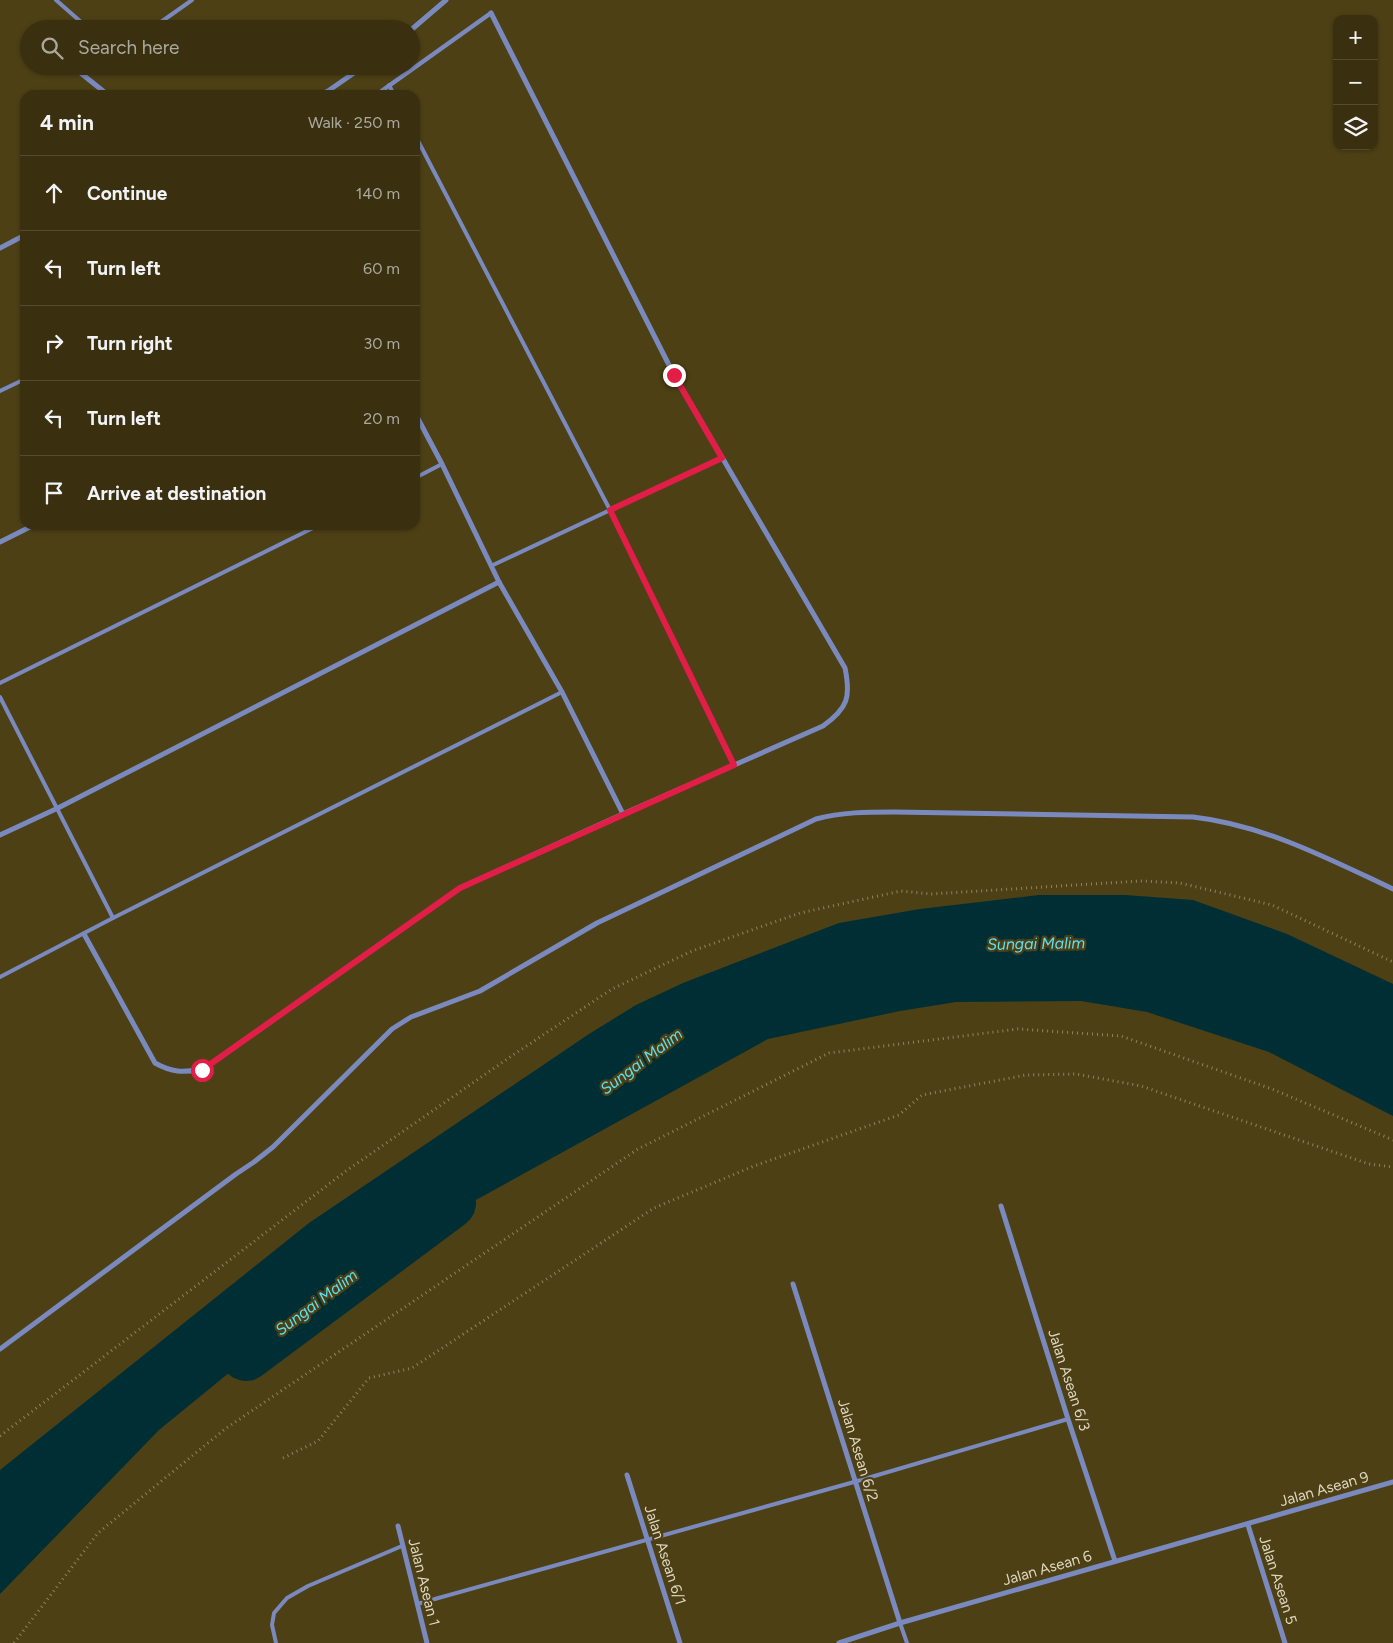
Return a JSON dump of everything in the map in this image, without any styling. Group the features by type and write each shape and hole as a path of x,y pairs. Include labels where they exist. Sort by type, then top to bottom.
{"street":[{"path":"420,22 446,0"},
{"path":"84,934 155,1063 168,1071 202,1070 460,888 823,726 835,717 846,701 849,687 845,668 674,375 491,13 420,63"},
{"path":"83,75 102,90"},
{"path":"329,90 351,75"},
{"path":"382,90 403,75"},
{"path":"0,248 20,238"},
{"path":"420,422 442,464 498,582 562,692 623,814"},
{"path":"0,542 24,530"},
{"path":"0,835 58,808 498,582"},
{"path":"0,1349 254,1162 273,1146 392,1029 412,1017 480,992 597,923 816,819 852,812 1193,817 1216,819 1258,830 1321,854 1393,889"},
{"name":"Jalan Asean 6/3","path":"1001,1206 1115,1561"},
{"name":"Jalan Asean 6/2","path":"793,1284 900,1623"},
{"name":"Jalan Asean 6/1","path":"627,1475 680,1643"},
{"name":"Jalan Asean 9","path":"1262,1520 1393,1482"},
{"name":"Jalan Asean 6","path":"839,1643 900,1623 1262,1520"},
{"name":"Jalan Asean 5","path":"1248,1525 1285,1643"},
{"name":"Jalan Asean 1","path":"398,1526 427,1643"}],"lane":[{"path":"56,0 79,20"},
{"path":"164,20 192,0"},
{"path":"389,85 392,90"},
{"path":"420,145 610,510 734,765"},
{"path":"0,391 20,381"},
{"path":"491,566 722,458"},
{"path":"420,475 442,464"},
{"path":"0,683 309,530"},
{"path":"0,977 113,918 562,692"},
{"path":"0,696 113,918"},
{"path":"417,1604 854,1482 1068,1419"},
{"path":"276,1643 272,1625 274,1613 287,1598 308,1586 402,1546"},
{"path":"900,1623 907,1643"}],"path":[{"path":"0,1436 346,1171 612,989 692,951 800,913 901,891 931,894 1140,881 1180,883 1272,905 1393,962"},
{"path":"14,1643 98,1533 225,1429 638,1149 829,1053 1018,1029 1121,1036 1272,1089 1393,1140"},
{"path":"283,1458 318,1441 369,1378 412,1368 654,1208 754,1166 899,1115 922,1096 1026,1074 1076,1074 1141,1086 1330,1149 1369,1164 1393,1167"}],"water":[{"path":"1039,895 1125,895 1193,900 1287,934 1393,984 1393,1116 1269,1052 1147,1012 1081,1001 956,1002 900,1011 768,1039 367,1260 159,1430 0,1594 0,1470 309,1223 589,1034 636,1005 683,983 839,923 920,909"}],"waterway":[{"name":"Sungai Malim","path":"246,1355 450,1203"}],"route":[{"path":"202,1070 460,888 734,765 610,510 722,458 674,375"}]}
